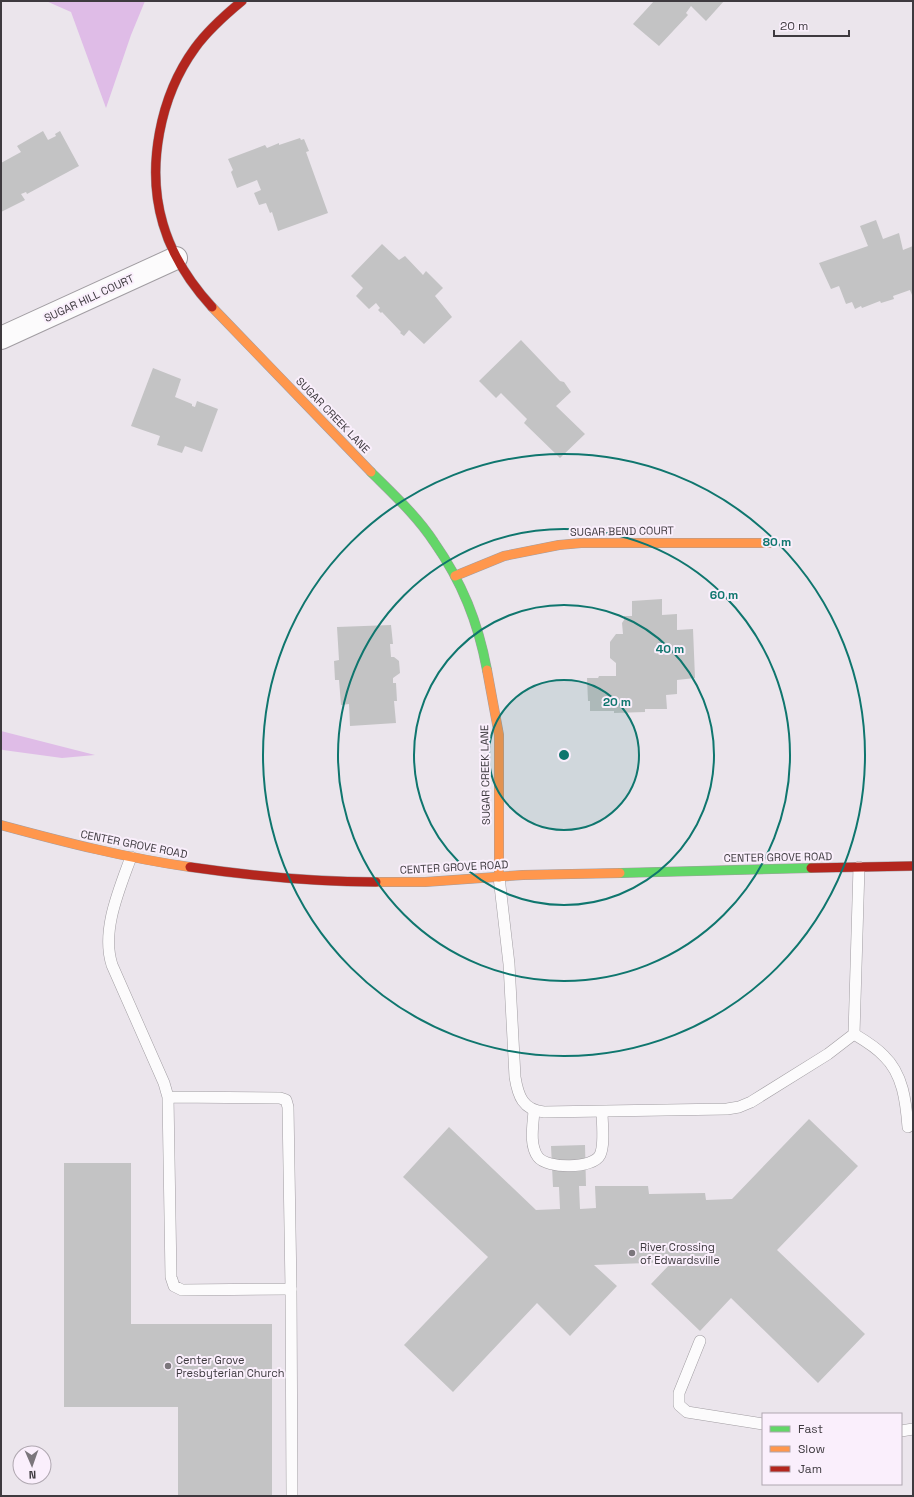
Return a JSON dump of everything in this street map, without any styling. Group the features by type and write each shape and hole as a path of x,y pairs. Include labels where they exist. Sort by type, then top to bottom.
{"street":[{"name":"SUGAR CREEK LANE","path":"242,1 223,16 201,39 183,66 169,95 160,126 156,166 157,190 163,223 176,258 198,292 409,511 434,541 456,576 468,602 481,639 499,735 499,878"},
{"name":"SUGAR HILL COURT","path":"1,338 176,258"},
{"name":"SUGAR BEND COURT","path":"456,576 504,556 559,544 581,542 770,543"},
{"name":"CENTER GROVE ROAD","path":"1,825 90,849 160,863 248,875 337,882 425,882 499,878 523,875 913,866"}],"lane":[{"path":"131,857 114,901 108,954 164,1083 168,1098 171,1277 174,1286 182,1290 291,1289"},
{"path":"854,1034 859,867"},
{"path":"499,878 509,964 516,1085 527,1107 534,1111 602,1112 728,1109 739,1107 751,1102 828,1054 854,1034"},
{"path":"854,1034 884,1055 893,1066 903,1091 908,1127"},
{"path":"168,1098 280,1098 286,1100 288,1108 291,1289 292,1496"},
{"path":"534,1111 532,1125 534,1149 537,1156 542,1161 552,1165 586,1164 596,1159 602,1150 602,1112"},
{"path":"700,1341 679,1393 679,1405 687,1412 762,1424"},
{"path":"902,1431 913,1430"}],"shaded area":[{"path":"46,1 145,1 131,35 106,108 71,12"},
{"path":"1,731 95,755 62,758 3,750 1,749"}],"building":[{"path":"654,1 724,1 706,21 691,6 686,13 688,15 659,46 633,24"},
{"path":"43,131 48,140 56,136 55,134 60,131 79,166 27,194 26,192 21,194 25,200 1,212 1,163 21,152 17,146"},
{"path":"300,138 301,140 304,139 309,151 306,152 328,213 278,231 272,212 270,213 266,203 259,205 254,193 261,190 257,180 237,188 231,172 233,170 228,159 265,145 267,148 279,143 279,145"},
{"path":"876,220 883,239 899,233 903,250 913,246 913,294 912,295 910,290 893,296 894,299 881,303 880,301 855,309 852,302 846,304 839,286 831,289 819,263 868,246 860,226"},
{"path":"382,244 399,260 405,256 423,275 426,271 443,288 435,296 452,317 424,344 409,330 404,336 400,333 401,332 382,312 381,313 378,310 380,308 376,303 369,309 356,296 363,288 351,276"},
{"path":"521,340 560,381 564,382 571,392 556,406 585,434 560,458 524,423 527,419 501,393 496,398 479,381"},
{"path":"153,368 181,379 175,397 192,404 192,406 195,407 197,401 218,409 202,452 185,446 182,453 157,445 160,436 131,426"},
{"path":"662,599 662,615 677,614 677,630 693,629 695,678 677,680 677,694 666,695 667,709 645,709 645,712 614,713 614,711 590,711 587,678 616,676 616,663 610,658 610,642 616,634 623,634 622,623 624,616 632,616 632,601"},
{"path":"391,625 393,644 390,644 391,657 394,657 399,661 400,673 393,678 393,683 396,683 397,701 394,701 396,723 350,726 349,704 341,705 339,680 335,680 334,661 339,660 337,627"},
{"name":"River Crossing of Edwardsville","path":"809,1119 858,1166 777,1250 865,1334 818,1383 731,1298 700,1331 651,1284 672,1262 594,1265 617,1286 570,1336 537,1303 453,1392 404,1345 488,1257 403,1177 449,1127 536,1210 560,1209 559,1187 553,1187 551,1146 585,1145 586,1186 579,1186 580,1209 596,1208 595,1186 648,1186 649,1194 705,1193 706,1200 732,1199"},
{"name":"Center Grove Presbyterian Church","path":"64,1163 131,1163 131,1324 272,1324 272,1496 178,1496 178,1407 64,1407"}],"traffic: fast":[{"path":"371,472 420,523 453,572 474,619 487,670"},
{"path":"620,873 811,868"}],"traffic: slow":[{"path":"212,307 371,472"},
{"path":"455,576 504,556 559,545 581,543 770,543"},
{"path":"487,670 499,735 499,877"},
{"path":"1,825 119,854 190,867"},
{"path":"376,882 425,882 523,875 620,873"}],"traffic: jam":[{"path":"212,307 189,278 171,247 163,224 158,202 156,156 165,110 183,67 205,35 242,1"},
{"path":"811,868 913,866"},
{"path":"190,867 283,878 376,882"}],"place":[{"name":"River Crossing of Edwardsville","path":"632,1253"},
{"name":"Center Grove Presbyterian Church","path":"168,1366"}]}
